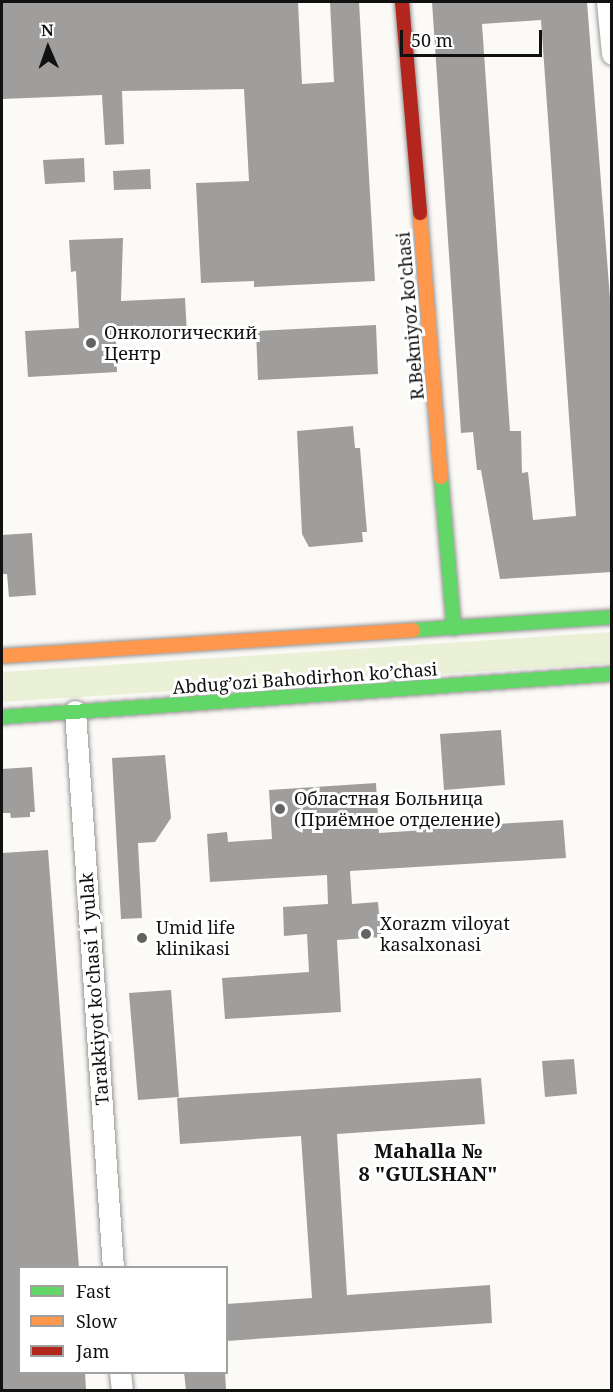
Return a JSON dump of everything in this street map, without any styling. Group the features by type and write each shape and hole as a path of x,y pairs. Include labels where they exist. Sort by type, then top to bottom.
{"main road":[{"name":"R.Bekniyoz ko'chasi","path":"402,2 454,628"},
{"path":"2,656 612,617"},
{"name":"Abdug’ozi Bahodirhon ko’chasi","path":"2,717 612,674"}],"street":[{"path":"607,2 612,54"},
{"name":"Tarakkiyot ko'chasi 1 yulak","path":"75,711 113,1266"},
{"path":"120,1374 122,1390"}],"green space":[{"path":"611,632 611,663 2,702 2,672"}],"building":[{"path":"2,2 298,2 302,84 334,82 330,2 359,2 375,281 254,287 254,281 201,283 196,183 249,181 244,89 122,91 124,144 105,145 102,95 2,99"},
{"path":"432,2 587,2 612,324 612,572 500,579 481,470 477,470 473,432 461,433","holes":["541,20 576,516 533,520 528,472 522,473 521,431 510,431 482,24"]},
{"path":"84,158 85,182 45,184 43,160"},
{"path":"150,169 151,189 114,190 113,171"},
{"path":"123,238 121,301 185,298 187,335 116,339 117,372 28,377 25,331 79,328 76,271 71,272 69,240"},
{"path":"376,325 378,374 258,380 256,331"},
{"path":"353,426 355,448 360,448 367,532 362,532 363,542 309,547 302,534 297,431"},
{"path":"32,533 36,595 9,597 7,574 2,574 2,535"},
{"path":"501,730 505,785 444,790 440,734"},
{"path":"165,755 171,818 155,842 138,843 142,918 121,919 112,758"},
{"path":"32,767 35,812 30,812 30,817 11,818 10,813 2,813 2,769"},
{"path":"376,783 379,833 425,830 424,818 447,817 448,827 563,820 566,858 350,871 352,904 378,902 381,937 337,940 341,1012 225,1019 222,978 309,972 307,934 284,936 283,907 328,904 327,875 210,882 207,834 227,832 228,842 272,839 269,790"},
{"path":"48,850 79,1266 18,1266 18,1374 85,1374 86,1390 2,1390 2,853"},
{"path":"171,990 179,1097 138,1100 129,993"},
{"path":"574,1059 577,1094 545,1097 542,1061"},
{"path":"481,1078 485,1124 337,1134 347,1295 490,1285 492,1323 228,1341 228,1304 312,1298 301,1136 180,1144 177,1098"},
{"path":"184,1374 225,1374 226,1390 186,1390"}],"traffic: fast":[{"path":"441,477 454,628"},
{"path":"413,630 612,617"},
{"path":"2,717 612,674"}],"traffic: slow":[{"path":"420,213 441,477"},
{"path":"2,656 413,630"}],"traffic: jam":[{"path":"402,2 420,213"}],"place":[{"name":"Онкологический Центр","path":"91,343"},
{"name":"Областная Больница (Приёмное отделение)","path":"280,809"},
{"name":"Xorazm viloyat kasalxonasi","path":"366,934"},
{"name":"Umid life klinikasi","path":"142,938"}],"district":[{"name":"Mahalla № 8 \"GULSHAN\"","path":"428,1162"}]}
